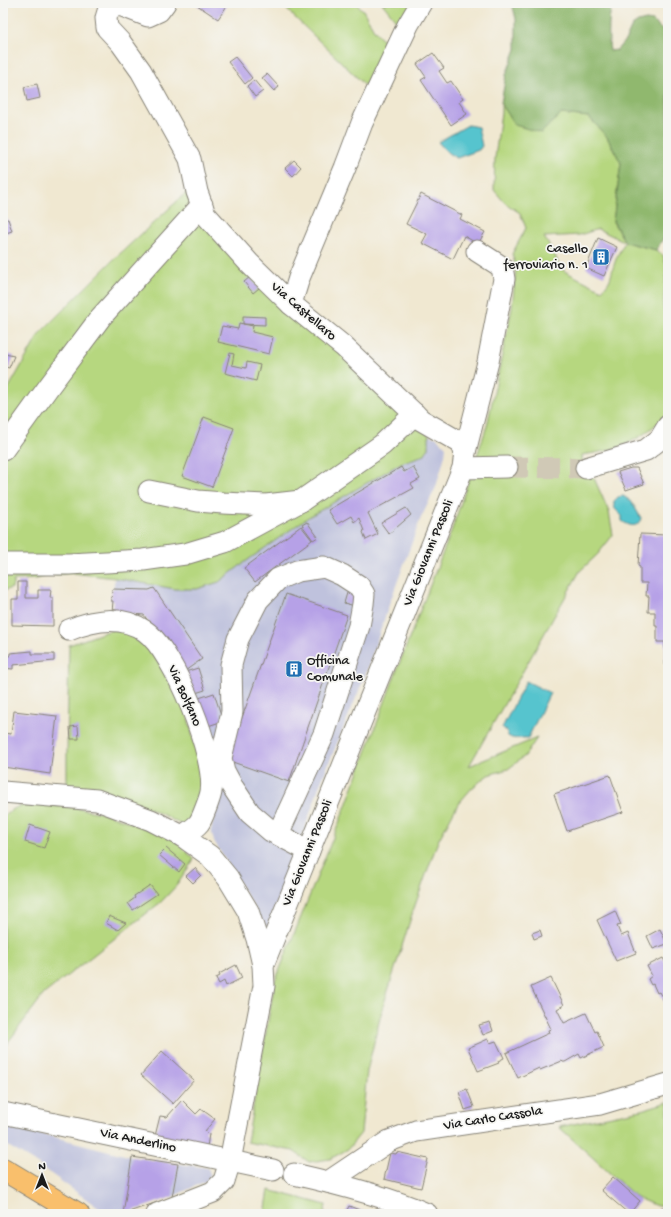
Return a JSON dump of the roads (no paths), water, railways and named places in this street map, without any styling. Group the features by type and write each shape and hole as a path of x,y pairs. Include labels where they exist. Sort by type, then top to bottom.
{"main road":[{"path":"3,1169 78,1214"},
{"path":"35,1189 61,1214"}],"street":[{"name":"Via Castellaro","path":"165,3 159,11 148,16 120,5 109,8 106,18 107,28 121,42 141,71 190,159 197,192 205,214 249,263 291,304 343,346 421,420 461,443 464,460"},
{"path":"291,304 299,278 346,168 362,123 408,25 421,3"},
{"path":"3,450 101,317 202,205"},
{"path":"477,251 502,267 504,279 488,362 464,460 507,467"},
{"path":"3,564 69,564 143,560 185,554 225,542 301,501 382,446 415,414"},
{"path":"586,468 646,450 660,439 668,426"},
{"name":"Via Giovanni Pascoli","path":"157,1214 213,1192 224,1181 230,1161 264,986 263,965 464,460"},
{"path":"149,491 198,501 223,503 266,504 301,501"},
{"path":"278,834 324,734 359,626 363,604 364,594 359,586 342,575 324,568 297,571 278,579 258,600 238,639 231,665 232,712 221,758 224,771 250,813 271,831 309,850"},
{"name":"Via Bolfano","path":"69,630 102,620 124,622 144,630 161,647 167,656 184,690 200,731 210,765 212,778 211,792 199,822 182,836"},
{"path":"3,792 97,800 151,820 182,836 210,856 228,878 248,911 263,965"},
{"name":"Via Carlo Cassola","path":"328,1182 389,1141 416,1131 600,1104 668,1084"},
{"name":"Via Anderlino","path":"3,1113 273,1170"},
{"path":"294,1174 328,1182 410,1206 427,1214"}],"water":[{"path":"468,125 478,127 482,146 479,150 457,158 448,153 438,142"},
{"path":"623,496 631,501 641,518 636,525 633,526 622,521 622,516 615,508 614,501 618,497"},
{"path":"526,681 550,693 528,738 515,739 508,736 507,731 502,728"}],"tunnel":[{"path":"507,467 586,468"}],"place":[{"name":"Casello ferroviario n. 1","path":"601,257"},
{"name":"Officina Comunale","path":"294,669"}]}
